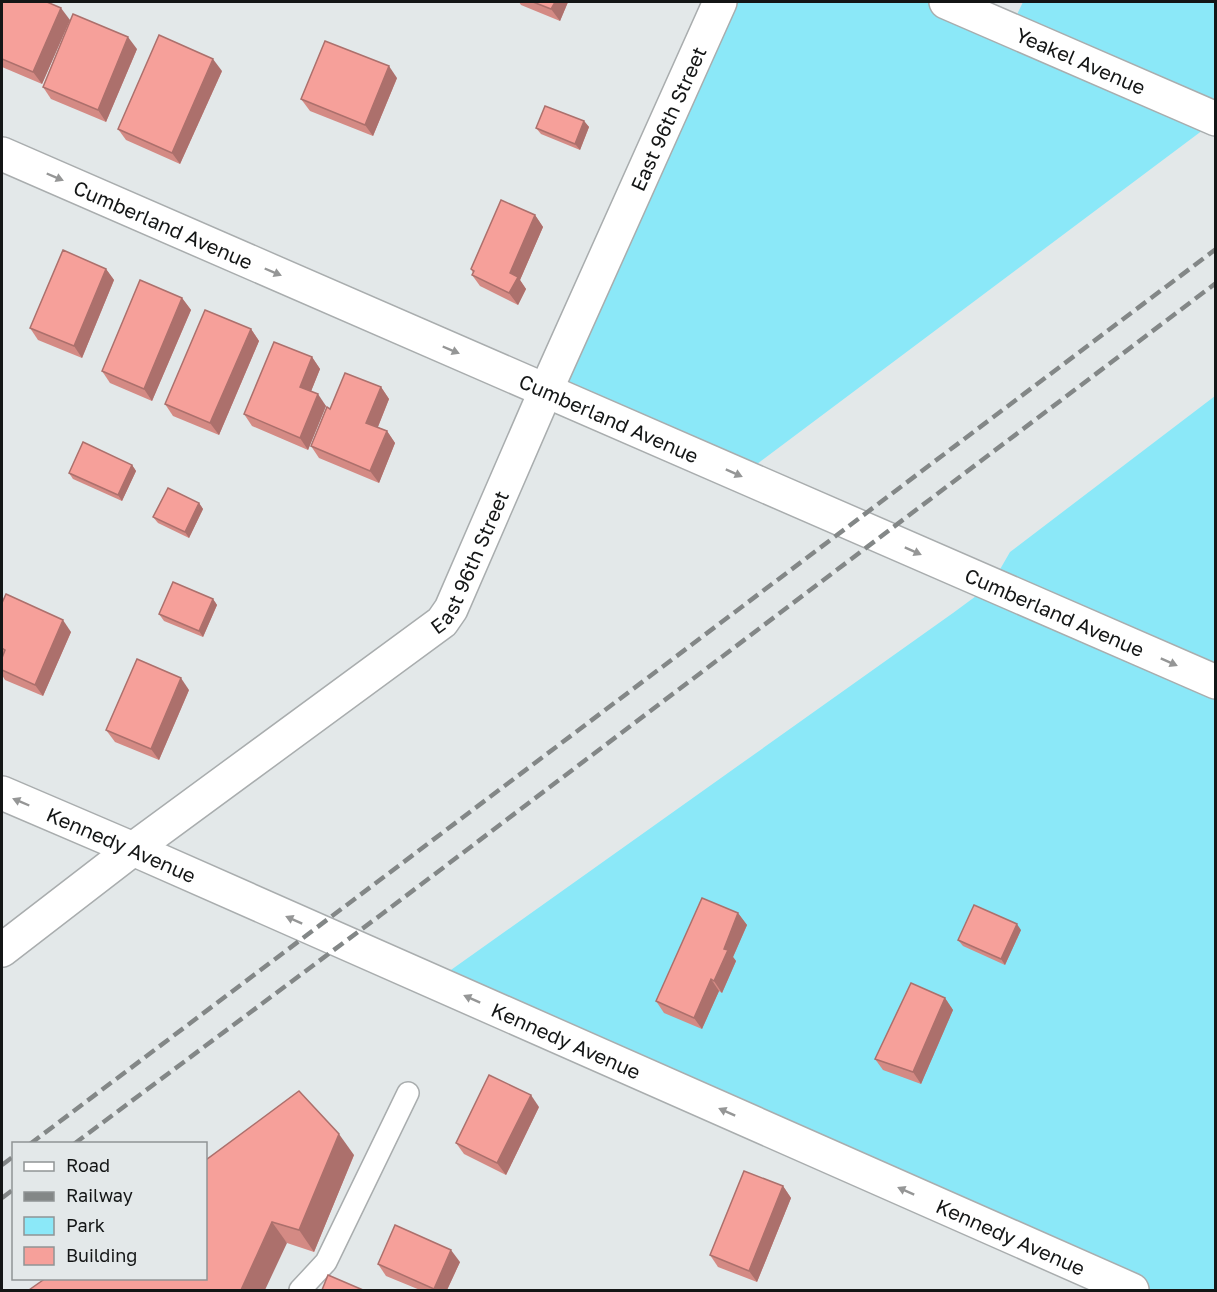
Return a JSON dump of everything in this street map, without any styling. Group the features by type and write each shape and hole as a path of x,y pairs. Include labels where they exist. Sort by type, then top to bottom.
{"street":[{"name":"East 96th Street","path":"2,950 133,849 442,622 451,609 546,390 720,2"},
{"name":"Yeakel Avenue","path":"946,2 1215,119"},
{"name":"Cumberland Avenue","path":"2,154 1215,682"},
{"name":"Kennedy Avenue","path":"2,793 1132,1290"}],"lane":[{"path":"306,1284 326,1262 408,1093"}],"green space":[{"path":"720,2 946,2 1010,29 1023,2 1215,2 1215,121 741,476 546,390"},
{"path":"1215,396 1215,1290 1132,1290 434,982 991,585 1010,552"}],"building":[{"path":"2,2 47,2 61,8 33,72 2,59"},
{"path":"533,2 555,2 551,9"},
{"path":"73,14 128,37 98,110 43,87"},
{"path":"159,35 213,59 172,153 118,129"},
{"path":"325,41 389,66 365,125 301,99"},
{"path":"545,106 584,121 575,144 536,128"},
{"path":"501,200 535,215 510,273 518,277 509,293 472,275 474,271 471,269"},
{"path":"63,250 106,269 74,346 30,328"},
{"path":"140,280 182,298 144,389 102,371"},
{"path":"205,310 251,329 210,423 165,404"},
{"path":"274,342 312,357 300,387 318,394 300,438 244,414"},
{"path":"345,373 381,387 366,423 387,431 370,471 311,446 327,407 330,409"},
{"path":"83,442 132,465 118,495 69,473"},
{"path":"168,488 199,503 185,532 153,517"},
{"path":"173,582 213,599 199,631 159,614"},
{"path":"6,594 63,620 35,685 2,670 5,650 2,648 2,603"},
{"path":"137,659 181,678 151,749 106,730"},
{"path":"702,898 738,913 724,949 728,950 714,981 711,979 694,1018 656,1001"},
{"path":"974,905 1017,924 1001,959 958,940"},
{"path":"911,983 945,998 913,1072 875,1059"},
{"path":"489,1075 531,1095 497,1163 456,1143"},
{"path":"299,1091 339,1134 299,1230 272,1222 241,1290 29,1290 43,1280 207,1280 207,1159"},
{"path":"744,1171 783,1186 749,1271 710,1255"},
{"path":"395,1225 451,1250 434,1289 378,1264"},
{"path":"328,1275 363,1290 322,1290"}],"railway":[{"path":"33,1142 1216,249"},
{"path":"77,1142 1216,283"},
{"path":"2,1165 12,1158"},
{"path":"2,1198 12,1190"}]}
